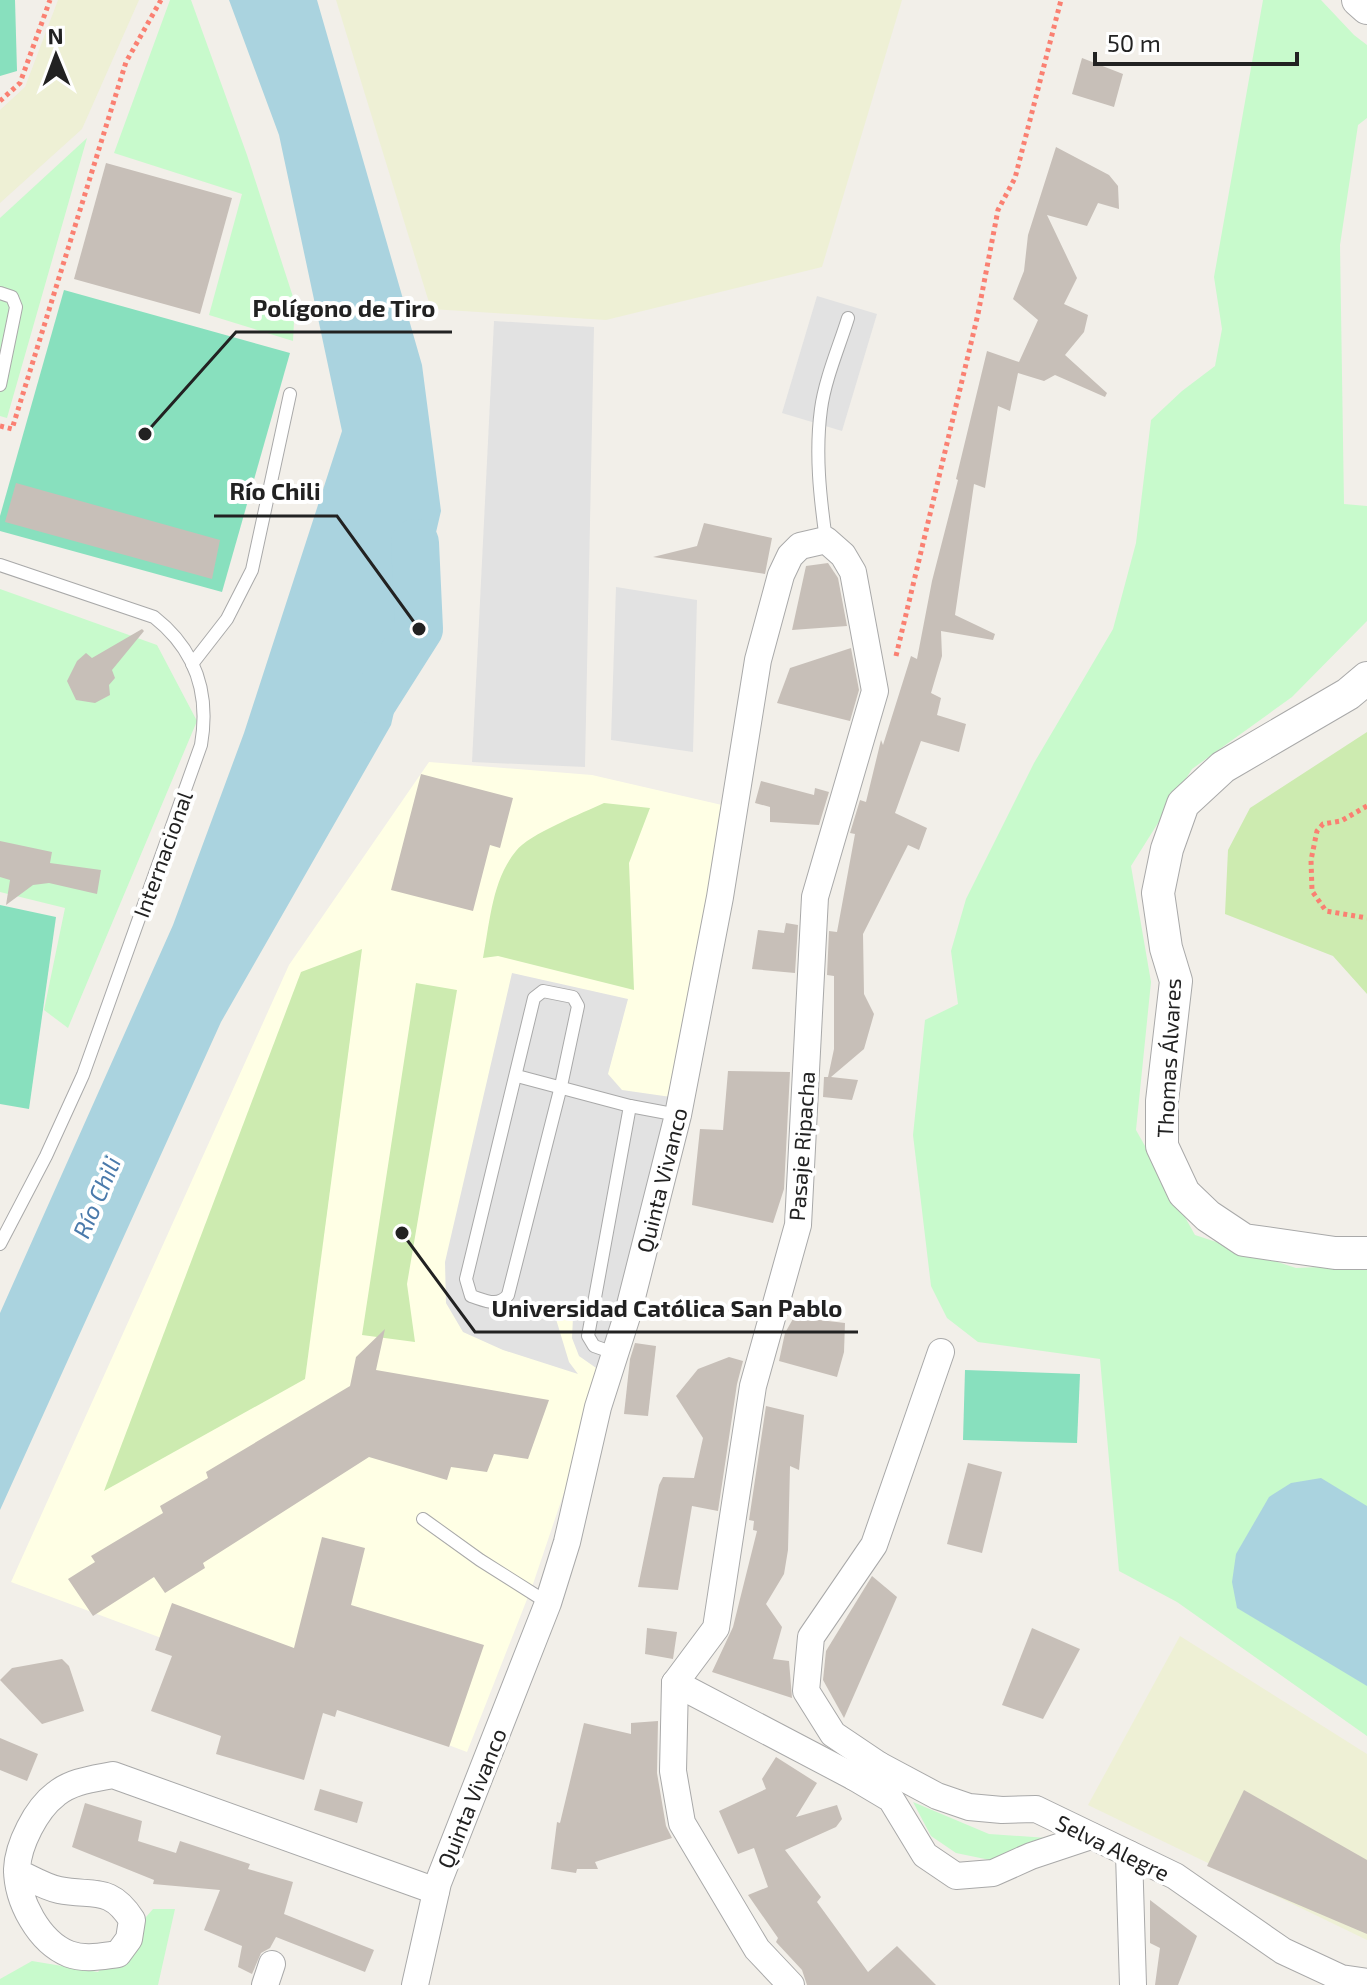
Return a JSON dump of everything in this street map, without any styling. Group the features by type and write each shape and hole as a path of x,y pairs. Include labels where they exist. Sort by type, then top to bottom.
{"street":[{"path":"1358,0 1367,8"},
{"path":"826,540 843,555 853,572 875,691"},
{"name":"Quinta Vivanco","path":"415,1985 436,1891 548,1603 567,1542 614,1353 628,1313 678,1115 720,897 758,660 781,575 790,556 800,546 826,540"},
{"name":"Thomas Álvares","path":"1367,678 1348,694 1223,767 1183,804 1167,849 1158,893 1166,948 1176,981 1162,1101 1162,1146 1184,1193 1208,1216 1244,1240 1335,1253 1367,1253"},
{"name":"Pasaje Ripacha","path":"675,1683 716,1628 753,1386 798,1225 815,897 875,691"},
{"name":"Selva Alegre","path":"941,1352 874,1545 811,1637 806,1691 833,1734 879,1765 937,1796 1002,1810 1036,1809 1175,1876 1283,1951 1341,1978 1367,1982"},
{"path":"791,1985 757,1949 682,1823 673,1771 675,1683 891,1799 925,1855 956,1876 993,1873 1031,1856 1091,1836"},
{"path":"854,1777 879,1765"},
{"path":"17,1872 19,1852 38,1815 55,1794 81,1781 113,1775 436,1891"},
{"path":"1129,1854 1133,1985"}],"lane":[{"path":"0,293 12,297 16,307 1,380"},
{"path":"826,540 818,452 821,406 848,318"},
{"path":"192,664 227,619 252,570 290,394"},
{"name":"Internacional","path":"0,565 154,617 171,630 183,646 205,704 201,745 83,1075 46,1156 0,1244"},
{"path":"543,991 573,997 578,1006 561,1086 508,1295 501,1303 471,1296 467,1292 466,1279 534,998 543,991"},
{"path":"517,1076 630,1106 678,1115"},
{"path":"614,1353 594,1346 588,1336 630,1106"},
{"path":"423,1519 548,1603"}],"path":[{"path":"0,101 20,83 50,0"},
{"path":"0,426 12,429 126,62 161,0"},
{"path":"875,691 895,657 958,402 998,210 1015,178 1061,0"},
{"path":"1367,806 1341,821 1323,824 1317,831 1311,860 1312,891 1326,911 1367,918"}],"shaded area":[{"path":"58,0 139,0 82,129 0,203 0,110 25,87"},
{"path":"336,0 902,0 822,267 606,320 431,309"},
{"path":"817,296 877,314 842,431 782,413"},
{"path":"494,321 594,327 585,767 472,762"},
{"path":"616,587 697,600 693,752 611,740"},
{"path":"429,762 592,775 722,805 699,951 671,1097 577,1454 533,1584 467,1752 11,1582 289,965"},
{"path":"512,973 628,999 608,1074 622,1090 671,1097 599,1370 579,1356 572,1338 573,1317 565,1313 556,1319 569,1362 578,1374 503,1350 463,1332 446,1303 445,1262"},
{"path":"1180,1636 1367,1754 1367,1940 1088,1805"}],"green space":[{"path":"0,0 15,0 17,71 0,76"},
{"path":"170,0 191,0 247,155 295,303 293,341 209,315 242,194 114,153"},
{"path":"1263,0 1321,0 1367,45 1367,118 1358,125 1340,245 1344,504 1367,506 1367,621 1292,697 1192,769 1131,866 1151,982 1136,1130 1195,1235 1296,1268 1367,1265 1367,1736 1177,1602 1119,1571 1100,1359 978,1342 947,1318 931,1286 913,1135 925,1020 958,1004 951,951 966,899 1034,763 1113,629 1136,543 1151,420 1215,366 1222,329 1214,277"},
{"path":"87,138 7,418 0,416 0,218"},
{"path":"64,290 290,353 222,592 0,531 0,516"},
{"path":"0,589 157,645 197,721 68,1028 44,1010 65,908 0,892"},
{"path":"1367,732 1367,994 1333,956 1225,914 1228,850 1250,808"},
{"path":"604,803 650,808 629,863 634,990 498,956 483,958 497,888 516,851 544,831"},
{"path":"0,905 56,917 29,1109 0,1104"},
{"path":"362,949 305,1379 104,1491 301,972"},
{"path":"416,983 457,990 407,1284 415,1342 362,1335"},
{"path":"965,1370 1080,1374 1077,1443 963,1440"},
{"path":"913,1802 989,1834 1047,1838 990,1860 956,1853 931,1836"},
{"path":"153,1909 175,1909 158,1985 0,1985 0,1979 32,1961 98,1972"}],"water":[{"path":"229,0 317,0 422,365 441,511 391,725 221,1022 0,1510 0,1313 173,925 244,733 342,431 279,135"},
{"path":"1321,1478 1367,1506 1367,1686 1237,1608 1232,1582 1236,1554 1269,1497 1291,1483"}],"building":[{"path":"1082,58 1123,74 1114,107 1072,94"},
{"path":"1056,147 1109,175 1118,186 1119,209 1098,203 1087,226 1047,215 1077,278 1064,304 1088,315 1084,332 1065,355 1107,393 1105,397 1055,375 1044,381 1018,373 1010,411 998,406 985,488 974,484 955,615 995,634 993,640 941,631 942,656 931,693 941,698 937,715 966,724 959,752 921,741 895,813 927,828 919,850 908,845 863,934 864,994 874,1014 864,1049 831,1077 858,1080 852,1100 823,1097 824,1077 828,1077 834,1049 834,976 827,975 829,931 837,932 855,834 850,833 860,800 866,802 881,740 883,745 911,656 917,659 932,581 987,351 1019,362 1038,320 1013,299 1024,271 1028,235"},
{"path":"106,163 232,198 200,314 74,279"},
{"path":"16,483 220,540 212,579 5,522"},
{"path":"704,523 772,538 765,574 653,557 697,546"},
{"path":"828,563 838,578 847,626 792,630 806,566"},
{"path":"142,629 144,631 112,670 115,678 109,685 110,695 95,703 76,700 67,681 77,661 86,653 92,658"},
{"path":"851,648 859,690 850,721 777,703 790,668"},
{"path":"421,774 513,798 500,848 490,845 473,911 391,890"},
{"path":"761,781 814,795 815,788 829,792 819,825 770,822 770,807 755,803"},
{"path":"0,841 52,852 50,863 101,870 97,894 49,883 33,885 6,905 10,880 0,877"},
{"path":"786,923 798,925 795,973 752,969 758,930 784,933"},
{"path":"728,1071 790,1072 784,1189 773,1223 692,1205 700,1129 723,1130"},
{"path":"794,1317 845,1323 844,1352 837,1377 779,1361 785,1333"},
{"path":"385,1329 376,1370 549,1400 528,1459 494,1454 487,1472 451,1467 447,1480 369,1457 203,1563 205,1568 165,1593 154,1577 93,1616 68,1579 95,1562 91,1556 163,1513 160,1506 208,1478 206,1472 350,1386 356,1357"},
{"path":"635,1343 656,1346 648,1416 624,1414 630,1359"},
{"path":"729,1357 743,1361 718,1511 692,1506 678,1590 638,1587 659,1485 663,1477 694,1478 703,1438 676,1396 698,1369"},
{"path":"766,1406 804,1415 799,1470 790,1466 788,1550 784,1574 766,1604 782,1627 773,1659 789,1661 792,1698 712,1672 733,1627 757,1531 753,1530 754,1521 749,1520"},
{"path":"968,1463 1002,1472 982,1553 947,1544"},
{"path":"322,1537 365,1548 351,1605 484,1645 449,1747 337,1710 335,1717 323,1713 304,1780 216,1754 221,1736 151,1711 172,1656 155,1650 172,1603 294,1648"},
{"path":"872,1576 897,1597 844,1718 823,1680 826,1651"},
{"path":"647,1628 677,1632 673,1659 645,1654"},
{"path":"1032,1628 1080,1649 1043,1719 1002,1705"},
{"path":"62,1659 69,1666 84,1711 42,1724 0,1680 12,1668"},
{"path":"658,1721 657,1773 666,1826 672,1838 595,1862 598,1869 577,1869 576,1873 551,1869 557,1822 560,1823 584,1723 631,1734 631,1723"},
{"path":"0,1738 38,1754 27,1781 0,1770"},
{"path":"776,1757 817,1783 796,1817 837,1805 842,1819 836,1827 785,1850 821,1897 817,1902 868,1972 897,1946 936,1985 807,1985 802,1970 776,1942 778,1938 748,1895 768,1887 754,1848 738,1854 719,1811 766,1789 762,1779"},
{"path":"320,1789 363,1802 357,1823 314,1810"},
{"path":"1244,1790 1367,1860 1367,1934 1207,1866"},
{"path":"85,1803 142,1821 138,1841 176,1853 180,1841 250,1864 248,1869 293,1882 284,1914 374,1950 365,1972 276,1937 270,1948 261,1953 252,1974 238,1967 242,1946 204,1930 220,1890 153,1884 154,1880 72,1847"},
{"path":"1150,1900 1197,1936 1178,1985 1155,1985 1160,1948 1150,1943"}],"waterway":[{"name":"Río Chili","path":"374,700 419,629 415,543"}],"place":[{"name":"Polígono de Tiro","path":"145,434"},
{"name":"Río Chili","path":"419,629"},
{"name":"Universidad Católica San Pablo","path":"402,1233"}]}
